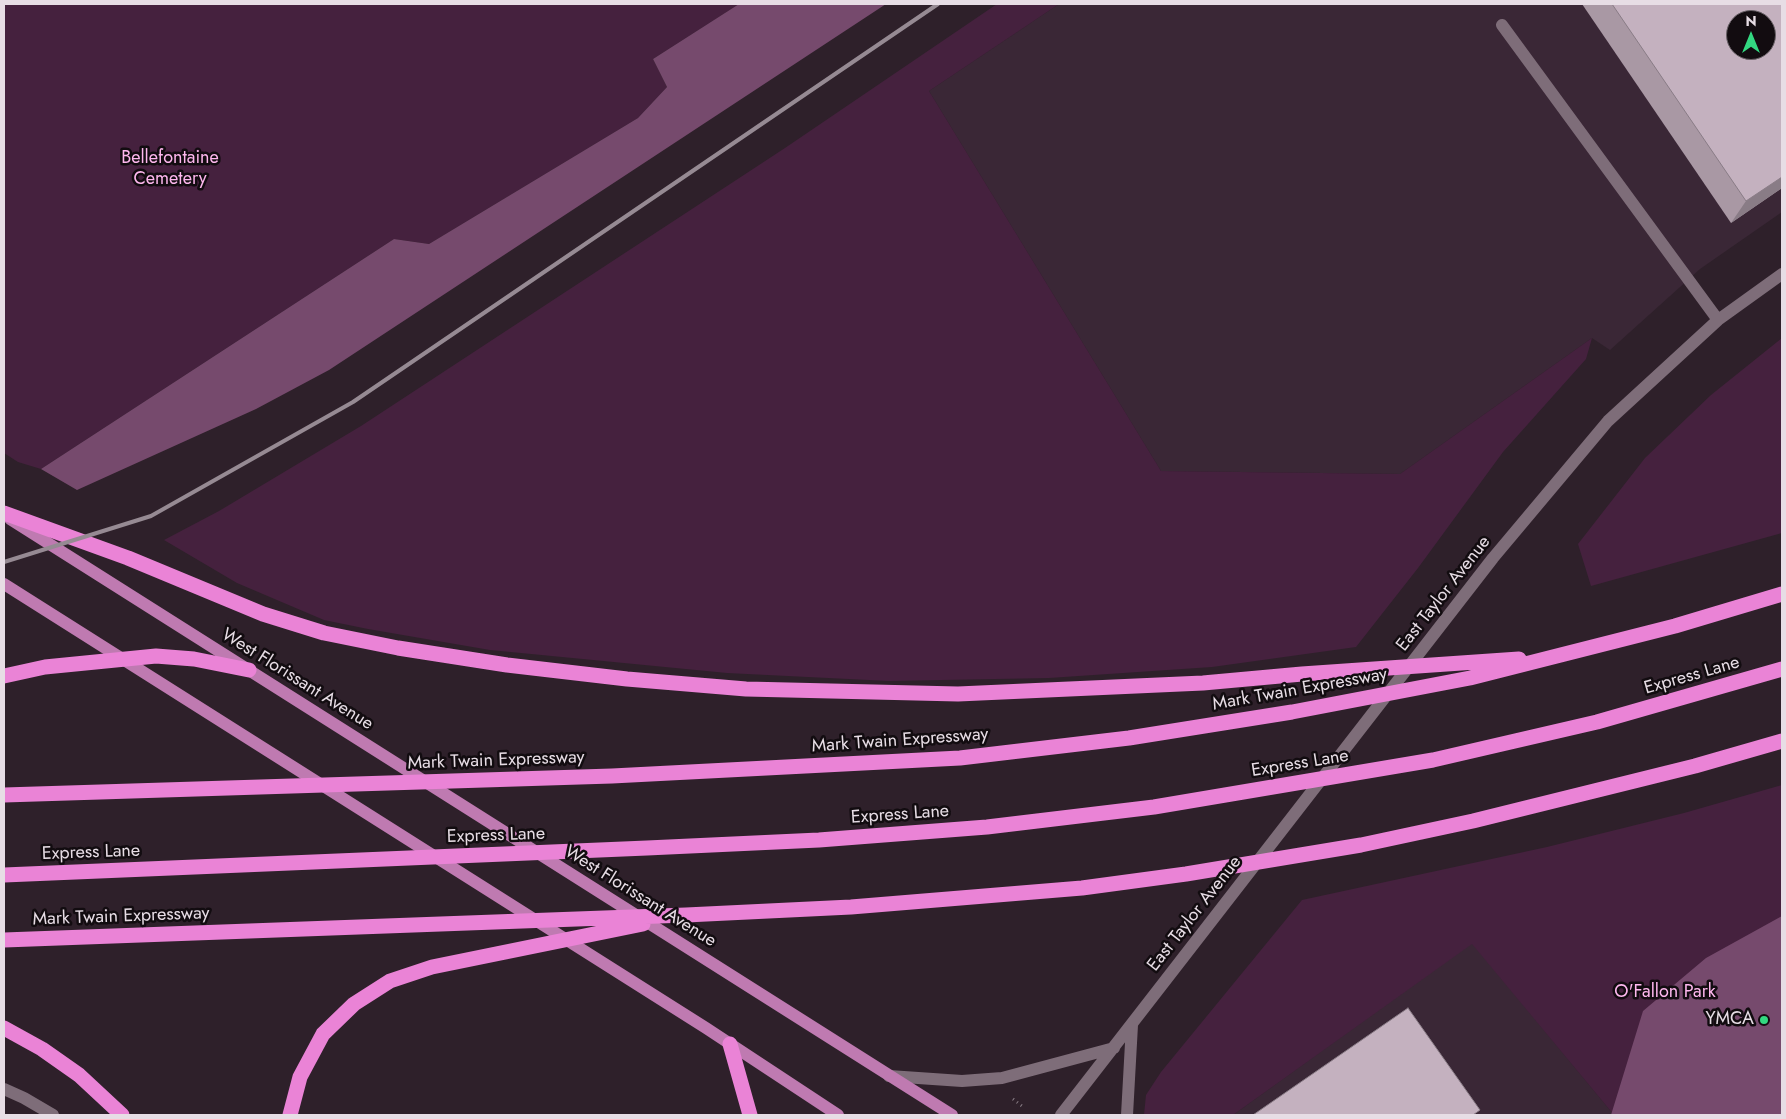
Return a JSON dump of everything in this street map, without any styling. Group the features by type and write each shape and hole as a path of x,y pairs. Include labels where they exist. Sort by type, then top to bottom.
{"highway":[{"path":"4,514 128,558 263,614 324,633 398,648 507,665 627,679 746,689 958,694 1203,683 1302,674 1563,656"},
{"name":"Mark Twain Expressway","path":"4,794 622,775 960,758 1128,738 1292,712 1470,678 1563,656 1782,594"},
{"path":"4,676 45,667 156,656 194,659 249,670"},
{"name":"Express Lane","path":"4,875 666,848 819,840 997,826 1154,807 1433,760 1597,722 1782,669"},
{"name":"Mark Twain Expressway","path":"4,940 686,915 967,899 1082,888 1186,874 1361,845 1473,821 1668,774 1782,741"},
{"path":"290,1115 300,1077 323,1034 354,1004 390,981 432,967 686,915"},
{"path":"4,1028 42,1049 79,1075 122,1115"},
{"path":"730,1044 750,1115"}],"main road":[{"name":"West Florissant Avenue","path":"4,514 952,1115"},
{"path":"4,584 706,1028 838,1115"}],"street":[{"path":"1502,25 1718,320"},
{"name":"East Taylor Avenue","path":"1061,1115 1493,558 1608,421 1718,320 1782,274"},
{"path":"1127,1115 1132,1025"},
{"path":"889,1076 962,1081 1002,1078 1114,1048"},
{"path":"4,1089 24,1098 52,1115"}],"shaded area":[{"path":"1059,4 1782,4 1782,212 1700,269 1610,350 1592,338 1400,474 1161,471 929,91"},
{"path":"1472,943 1614,1115 1233,1115"}],"green space":[{"name":"Bellefontaine Cemetery","path":"4,4 739,4 653,59 667,87 638,118 429,244 394,239 41,469 18,462 4,453"},
{"path":"739,4 886,4 329,370 256,409 77,490 41,469 394,239 429,244 638,118 667,87 653,59"},
{"path":"997,4 1059,4 929,91 1161,471 1400,474 1592,338 1586,359 1503,452 1418,568 1356,647 1212,667 1049,678 889,681 727,673 490,650 324,620 237,583 164,540 219,511 361,426 785,148"},
{"path":"1782,338 1782,533 1591,586 1578,544 1645,458 1711,395"},
{"name":"O'Fallon Park","path":"1782,785 1782,1115 1614,1115 1472,944 1233,1115 1144,1115 1146,1095 1161,1072 1302,900 1547,847 1684,813"},
{"name":"O'Fallon Park","path":"1782,916 1782,1115 1611,1115 1643,1011 1706,958"}],"building":[{"path":"1612,4 1782,4 1782,177 1746,201"},
{"path":"1408,1008 1480,1110 1473,1115 1253,1115"}],"railway":[{"path":"4,562 151,516 353,402 938,4"}],"place":[{"name":"YMCA","path":"1764,1020"}]}
